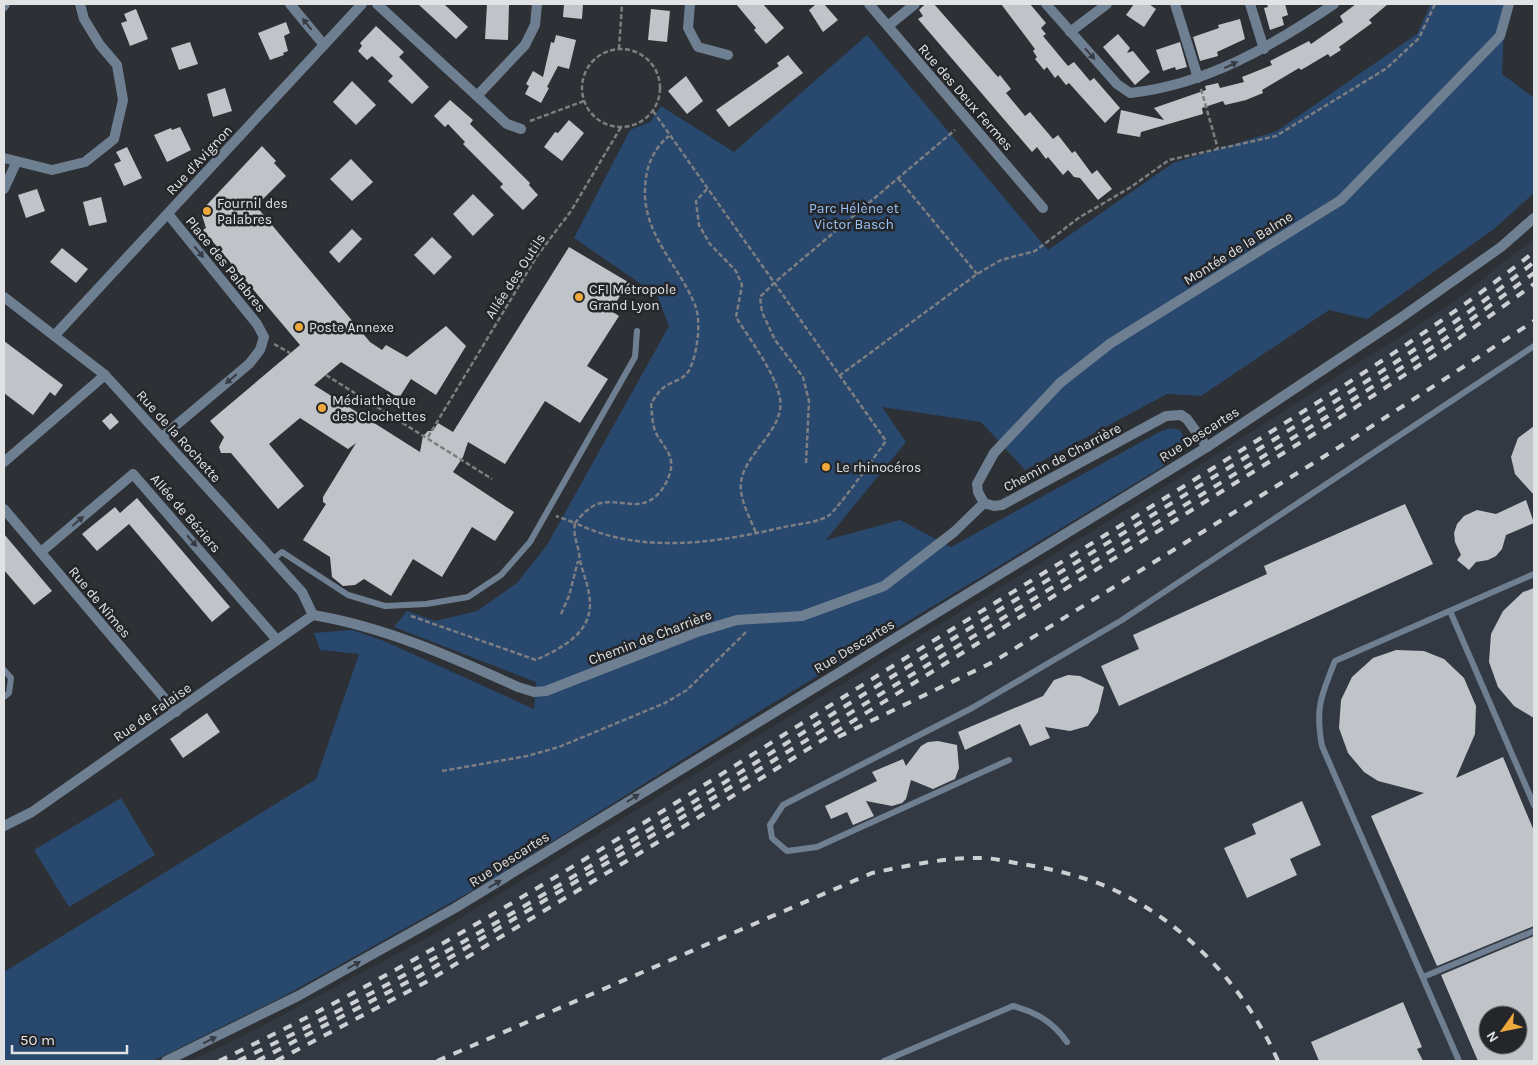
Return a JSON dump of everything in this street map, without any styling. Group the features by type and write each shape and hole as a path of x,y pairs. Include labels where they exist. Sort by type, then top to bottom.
{"street":[{"path":"4,158 16,163 52,170 85,162 114,139 123,100 116,65 100,45 84,19 80,4"},
{"path":"290,4 324,45"},
{"name":"Rue d'Avignon","path":"55,335 362,4"},
{"path":"377,4 506,124 522,128"},
{"path":"477,96 525,45 535,25 537,4"},
{"path":"690,4 688,28 698,48 728,55"},
{"name":"Rue des Deux Fermes","path":"869,4 1043,208"},
{"path":"888,26 915,4"},
{"path":"1046,4 1117,84 1130,93 1198,78 1264,49 1334,4"},
{"path":"1070,32 1107,4"},
{"path":"1176,4 1198,78"},
{"path":"1250,4 1264,49"},
{"name":"Montée de la Balme","path":"984,503 978,492 977,484 994,453 1060,383 1111,343 1341,200 1500,36 1509,4"},
{"path":"4,189 16,163"},
{"name":"Place des Palabres","path":"168,214 257,324 264,338"},
{"name":"Rue Descartes","path":"166,1061 298,996 455,908 1207,447 1400,319 1501,247 1534,218"},
{"name":"Rue de la Rochette","path":"4,297 105,375 302,592 313,615"},
{"path":"162,437 249,364 260,350 264,338"},
{"path":"4,462 105,375"},
{"name":"Chemin de Charrière","path":"313,615 334,619 417,643 534,692 546,691 697,632 738,620 802,616 884,586 954,532 984,503 994,506 1002,505 1166,416 1176,414 1187,419 1207,447"},
{"name":"Allée de Béziers","path":"41,552 133,474 277,640"},
{"name":"Rue de Nîmes","path":"4,509 176,712"},
{"name":"Rue de Falaise","path":"4,826 32,812 313,615"}],"lane":[{"path":"272,560 282,552 348,595 385,606 426,604 468,597 501,575 530,542 635,357 637,331"},
{"path":"1009,760 817,847 787,851 772,838 770,825 783,805 972,708 1122,620 1534,346"},
{"path":"1460,1061 1322,746 1317,720 1322,694 1335,661 1534,574"},
{"path":"1450,611 1534,805"},
{"path":"4,670 11,678 9,694 4,697"},
{"path":"1423,977 1534,931"},
{"path":"884,1061 1012,1006 1034,1011 1059,1030 1067,1042"}],"path":[{"path":"619,49 622,4"},
{"path":"840,376 977,274 1001,260 1035,251 1080,217 1130,187 1169,160 1276,136 1387,68 1419,38 1435,4"},
{"path":"619,49 631,50 643,56 655,70 660,88 659,100 653,112 635,125 621,127 601,122 591,113 584,101 582,90 589,66 607,52 619,49"},
{"path":"1198,78 1218,149"},
{"path":"522,128 532,118 584,101"},
{"path":"547,512 615,536 644,542 680,544 736,538 829,516 886,441 653,112"},
{"name":"Allée des Outils","path":"428,437 537,256 571,210 621,127"},
{"path":"806,463 809,402 803,377 775,340 762,312 760,298 774,283 955,130"},
{"path":"410,616 536,660 572,641 584,628 590,595 573,537 575,523 580,516 595,505 611,502 633,505 652,501 665,486 671,468 668,450 655,432 651,403 662,388 688,374 695,355 697,336 696,307 649,224 644,192 648,165 661,142 669,136"},
{"path":"898,178 977,274"},
{"path":"707,189 696,201 699,225 710,244 736,271 742,285 736,318 760,356 780,394 780,411 768,436 746,465 741,483 744,503 756,533"},
{"path":"264,338 290,353"},
{"path":"326,375 428,437 492,479"},
{"path":"561,614 569,596 579,560"},
{"path":"442,771 528,756 559,747 665,703 687,690 735,641 763,618"}],"shaded area":[{"path":"1534,238 1534,1061 190,1061 247,1034 434,934 1190,471 1455,301"}],"green space":[{"name":"Parc Hélène et Victor Basch","path":"1431,4 1505,4 1502,74 1534,98 1534,193 1494,229 1367,319 1329,310 1201,396 1167,394 1025,470 981,422 882,407 906,442 826,540 900,520 951,547 1161,431 1171,428 1180,430 1184,438 1179,451 1162,467 760,711 491,880 286,995 153,1061 4,1061 4,972 316,779 359,654 320,650 314,633 352,630 384,641 534,709 536,682 394,627 407,611 435,621 477,611 517,583 547,545 669,326 657,295 574,238 630,130 650,122 661,106 734,152 867,35 1048,250 1173,163 1277,131 1417,34"},
{"path":"121,798 155,855 69,907 34,850"}],"building":[{"path":"418,4 444,4 468,27 456,39"},
{"path":"487,4 509,4 508,40 485,39"},
{"path":"564,4 583,4 582,19 563,17"},
{"path":"736,4 763,4 784,28 766,44 754,30 756,28"},
{"path":"816,4 824,4 838,20 823,32 809,10"},
{"path":"925,4 934,4 998,77 1000,75 1011,89 1006,93 1025,116 1030,112 1053,139 1058,135 1072,153 1075,151 1092,174 1097,170 1112,189 1098,200 1080,178 1074,177 1068,170 1063,175 1048,157 1046,159 1037,147 1032,152 918,19 923,16 919,10"},
{"path":"1001,4 1030,4 1046,23 1041,28 1046,34 1043,36 1068,66 1074,62 1090,81 1094,78 1120,108 1105,123 1069,83 1066,85 1058,75 1055,78 1047,67 1044,70 1035,59 1037,57 1033,51 1035,49"},
{"path":"1134,4 1149,4 1156,9 1144,27 1126,15"},
{"path":"1267,4 1285,4 1288,15 1282,17 1284,25 1270,30 1264,8 1268,7"},
{"path":"1356,4 1388,4 1369,20 1372,23 1339,47 1341,50 1330,57 1328,54 1301,70 1299,68 1262,90 1263,93 1246,100 1225,105 1223,101 1202,108 1203,114 1141,132 1140,137 1117,133 1121,110 1164,120 1154,108 1206,90 1205,86 1218,83 1220,88 1244,82 1242,77 1272,65 1270,61 1309,41 1311,44 1343,22 1340,16"},
{"path":"136,9 148,39 130,46 121,23 127,21 124,14"},
{"path":"651,9 670,11 667,42 648,40"},
{"path":"1240,19 1245,39 1217,52 1218,56 1200,61 1193,37 1219,28 1218,25"},
{"path":"286,22 290,33 284,36 288,51 283,53 284,55 270,60 258,33"},
{"path":"376,26 404,52 399,57 429,87 412,104 388,81 393,76 372,56 367,60 358,51 362,46 360,43"},
{"path":"1118,34 1130,48 1127,53 1133,51 1150,72 1135,85 1103,47"},
{"path":"556,35 576,40 569,69 558,66 541,103 525,94 529,86 526,84 533,71 543,77 551,42 554,43"},
{"path":"190,42 198,64 179,70 171,48"},
{"path":"1180,42 1187,67 1176,70 1175,67 1163,71 1156,50"},
{"path":"788,55 803,73 729,127 716,110 779,66 777,63"},
{"path":"686,76 703,101 687,114 668,91"},
{"path":"352,81 376,105 356,125 333,102"},
{"path":"225,88 232,111 213,117 207,94"},
{"path":"450,100 473,120 470,124 530,183 529,185 538,195 523,210 500,187 503,184 463,144 465,142 448,124 445,127 434,116"},
{"path":"569,120 584,133 562,161 544,147 555,132 558,133"},
{"path":"180,127 191,150 167,162 154,135 171,128 172,130"},
{"path":"262,146 276,161 274,163 286,176 256,206 370,342 382,350 386,345 407,357 446,326 466,346 436,395 411,379 399,398 341,362 314,385 420,452 423,436 428,431 433,431 438,423 453,432 569,247 628,282 611,311 619,316 587,366 608,379 580,423 545,401 505,464 468,442 463,457 453,472 514,512 495,541 472,527 442,577 413,559 391,596 364,579 355,585 343,586 332,577 330,557 303,540 326,504 323,502 323,497 356,443 348,449 300,418 269,444 304,486 278,509 231,453 221,453 219,447 224,437 210,421 300,345 203,230 206,228 202,215 204,208"},
{"path":"127,147 142,178 124,186 114,164 121,161 116,152"},
{"path":"351,159 373,182 352,201 330,179"},
{"path":"37,189 45,211 26,218 18,195"},
{"path":"473,194 494,215 473,236 453,214"},
{"path":"101,197 107,222 89,226 83,202"},
{"path":"352,229 362,239 339,263 329,252"},
{"path":"432,237 452,257 434,275 414,255"},
{"path":"62,248 88,269 76,283 50,262"},
{"path":"4,341 63,385 55,396 50,392 33,415 4,393"},
{"path":"111,413 119,422 110,430 102,421"},
{"path":"1534,426 1534,495 1515,474 1511,457 1518,438"},
{"path":"137,498 230,607 212,622 129,524 97,551 82,534 115,507 120,513"},
{"path":"1526,500 1534,523 1506,535 1502,549 1496,556 1488,560 1476,562 1469,570 1457,560 1461,555 1455,542 1454,533 1457,524 1464,516 1477,510 1496,514"},
{"path":"1405,504 1433,564 1119,706 1101,666 1139,649 1133,635 1267,574 1264,566"},
{"path":"4,534 52,591 34,605 4,570"},
{"path":"1534,588 1534,718 1514,706 1498,687 1489,662 1491,634 1503,611 1523,592"},
{"path":"1396,650 1424,651 1444,659 1464,678 1476,706 1475,734 1456,778 1503,757 1534,831 1534,926 1437,966 1371,816 1424,793 1378,781 1364,772 1348,753 1339,728 1341,700 1352,677 1373,658"},
{"path":"1068,675 1080,676 1104,687 1098,712 1088,726 1070,731 1045,727 1050,738 1030,746 1020,724 965,750 958,732 1043,696 1054,680"},
{"path":"207,713 220,732 183,758 170,739"},
{"path":"938,741 957,745 959,768 955,779 933,789 911,780 906,799 902,803 892,806 866,801 874,816 853,825 847,812 831,819 825,806 877,781 872,772 903,759 906,766 921,746 928,742"},
{"path":"1302,801 1321,845 1290,859 1297,875 1247,898 1224,848 1256,834 1252,824"},
{"path":"1534,936 1534,1061 1478,1061 1441,975"},
{"path":"1403,1002 1422,1047 1417,1049 1423,1061 1319,1061 1311,1042"}],"railway":[{"path":"219,1061 311,1015 402,966 579,863 667,809 1393,354 1500,279 1534,252"},
{"path":"238,1061 419,967 596,863 1367,381 1469,312 1534,262"},
{"path":"257,1061 421,975 673,823 1325,418 1442,341 1534,273"},
{"path":"276,1061 426,982 678,830 1330,424 1447,347 1534,284"},
{"path":"838,737 993,662 1349,441 1534,321"},
{"path":"437,1061 872,873 940,860 968,858 996,859 1067,873 1110,888 1137,902 1163,919 1187,938 1230,983 1249,1008 1265,1034 1278,1061"}],"place":[{"name":"Fournil des Palabres","path":"207,211"},
{"name":"CFI Métropole Grand Lyon","path":"579,297"},
{"name":"Poste Annexe","path":"299,327"},
{"name":"Médiathèque des Clochettes","path":"322,408"},
{"name":"Le rhinocéros","path":"826,467"}]}
